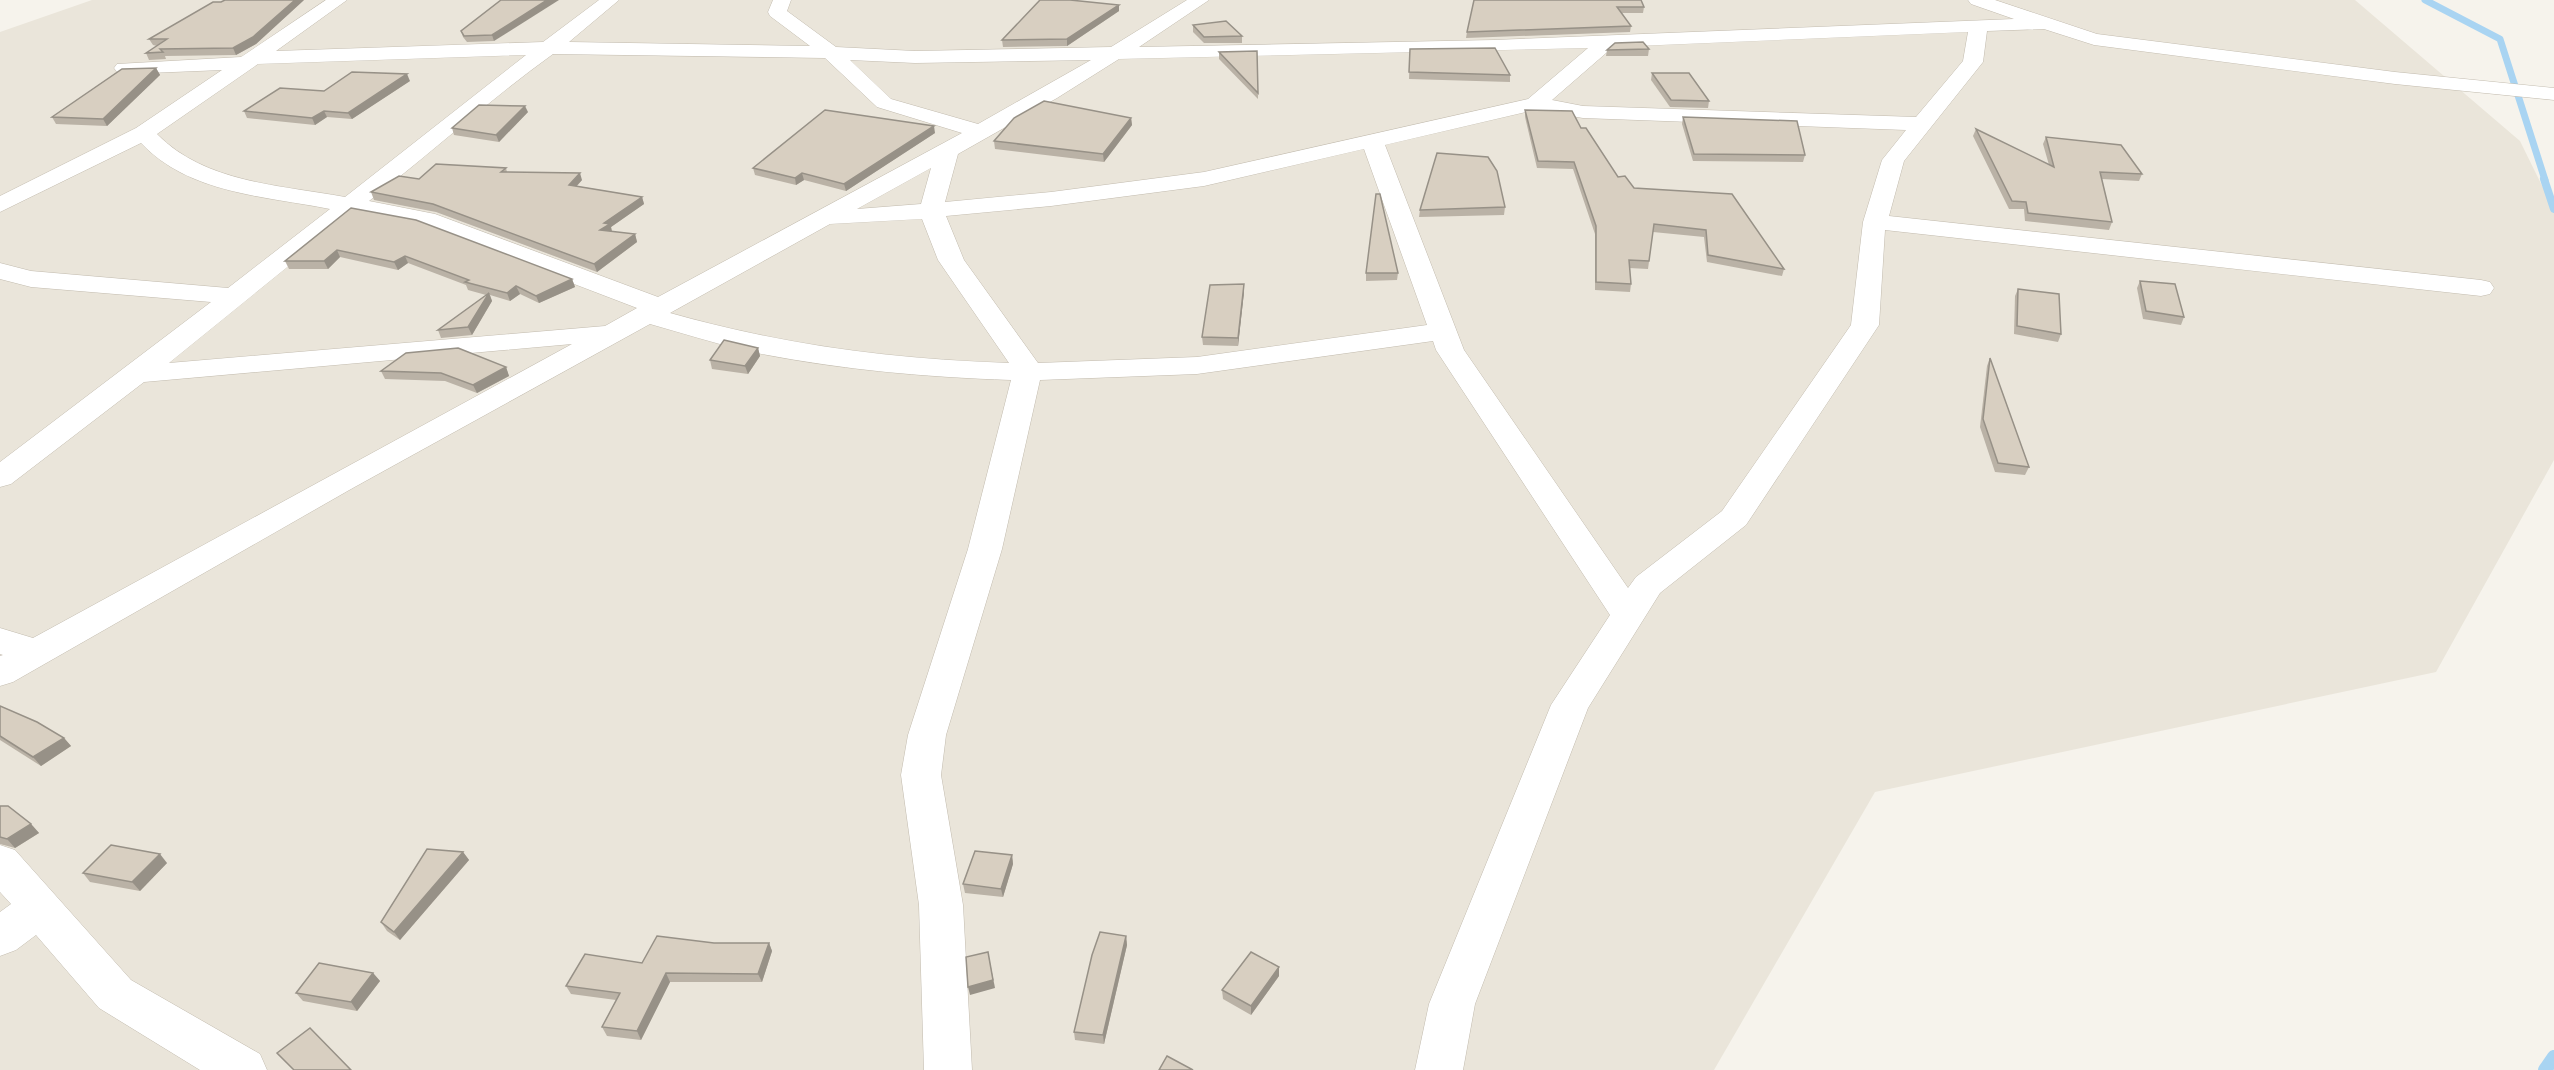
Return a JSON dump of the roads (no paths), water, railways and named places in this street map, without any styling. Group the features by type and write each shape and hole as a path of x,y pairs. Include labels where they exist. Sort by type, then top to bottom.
{"street":[{"path":"4,200 144,133 338,0"},
{"path":"0,477 138,374 352,206 510,75 549,48 610,0"},
{"path":"782,0 777,12 830,52 884,103 981,132"},
{"path":"0,673 652,310 1050,94 1200,0"},
{"path":"124,68 549,48 830,52 915,57 1606,42 1977,13 2045,22 2094,39 2395,78 2554,94"},
{"path":"1439,1070 1452,1004 1570,705 1648,585 1734,518 1865,326 1875,222 1893,160 1973,62 1977,13"},
{"path":"1535,104 1606,42"},
{"path":"826,217 1051,199 1204,179 1535,104 1583,112 1922,124"},
{"path":"144,133 166,156 213,180 426,219 652,310 746,342 857,361 1028,370 1116,371 1275,356 1443,331"},
{"path":"1372,140 1450,350 1628,614"},
{"path":"947,151 931,210 951,260 1028,370 985,549 927,735 921,775 941,905 948,1070"},
{"path":"1875,222 2481,288"},
{"path":"0,271 31,279 235,296"},
{"path":"138,374 613,332"},
{"path":"0,641 36,652"},
{"path":"0,862 115,994 243,1070"},
{"path":"0,937 40,907"}],"waterway":[{"path":"2425,0 2500,39 2545,180"},
{"path":"2544,179 2554,209"},
{"path":"2545,1070 2554,1057"}]}
